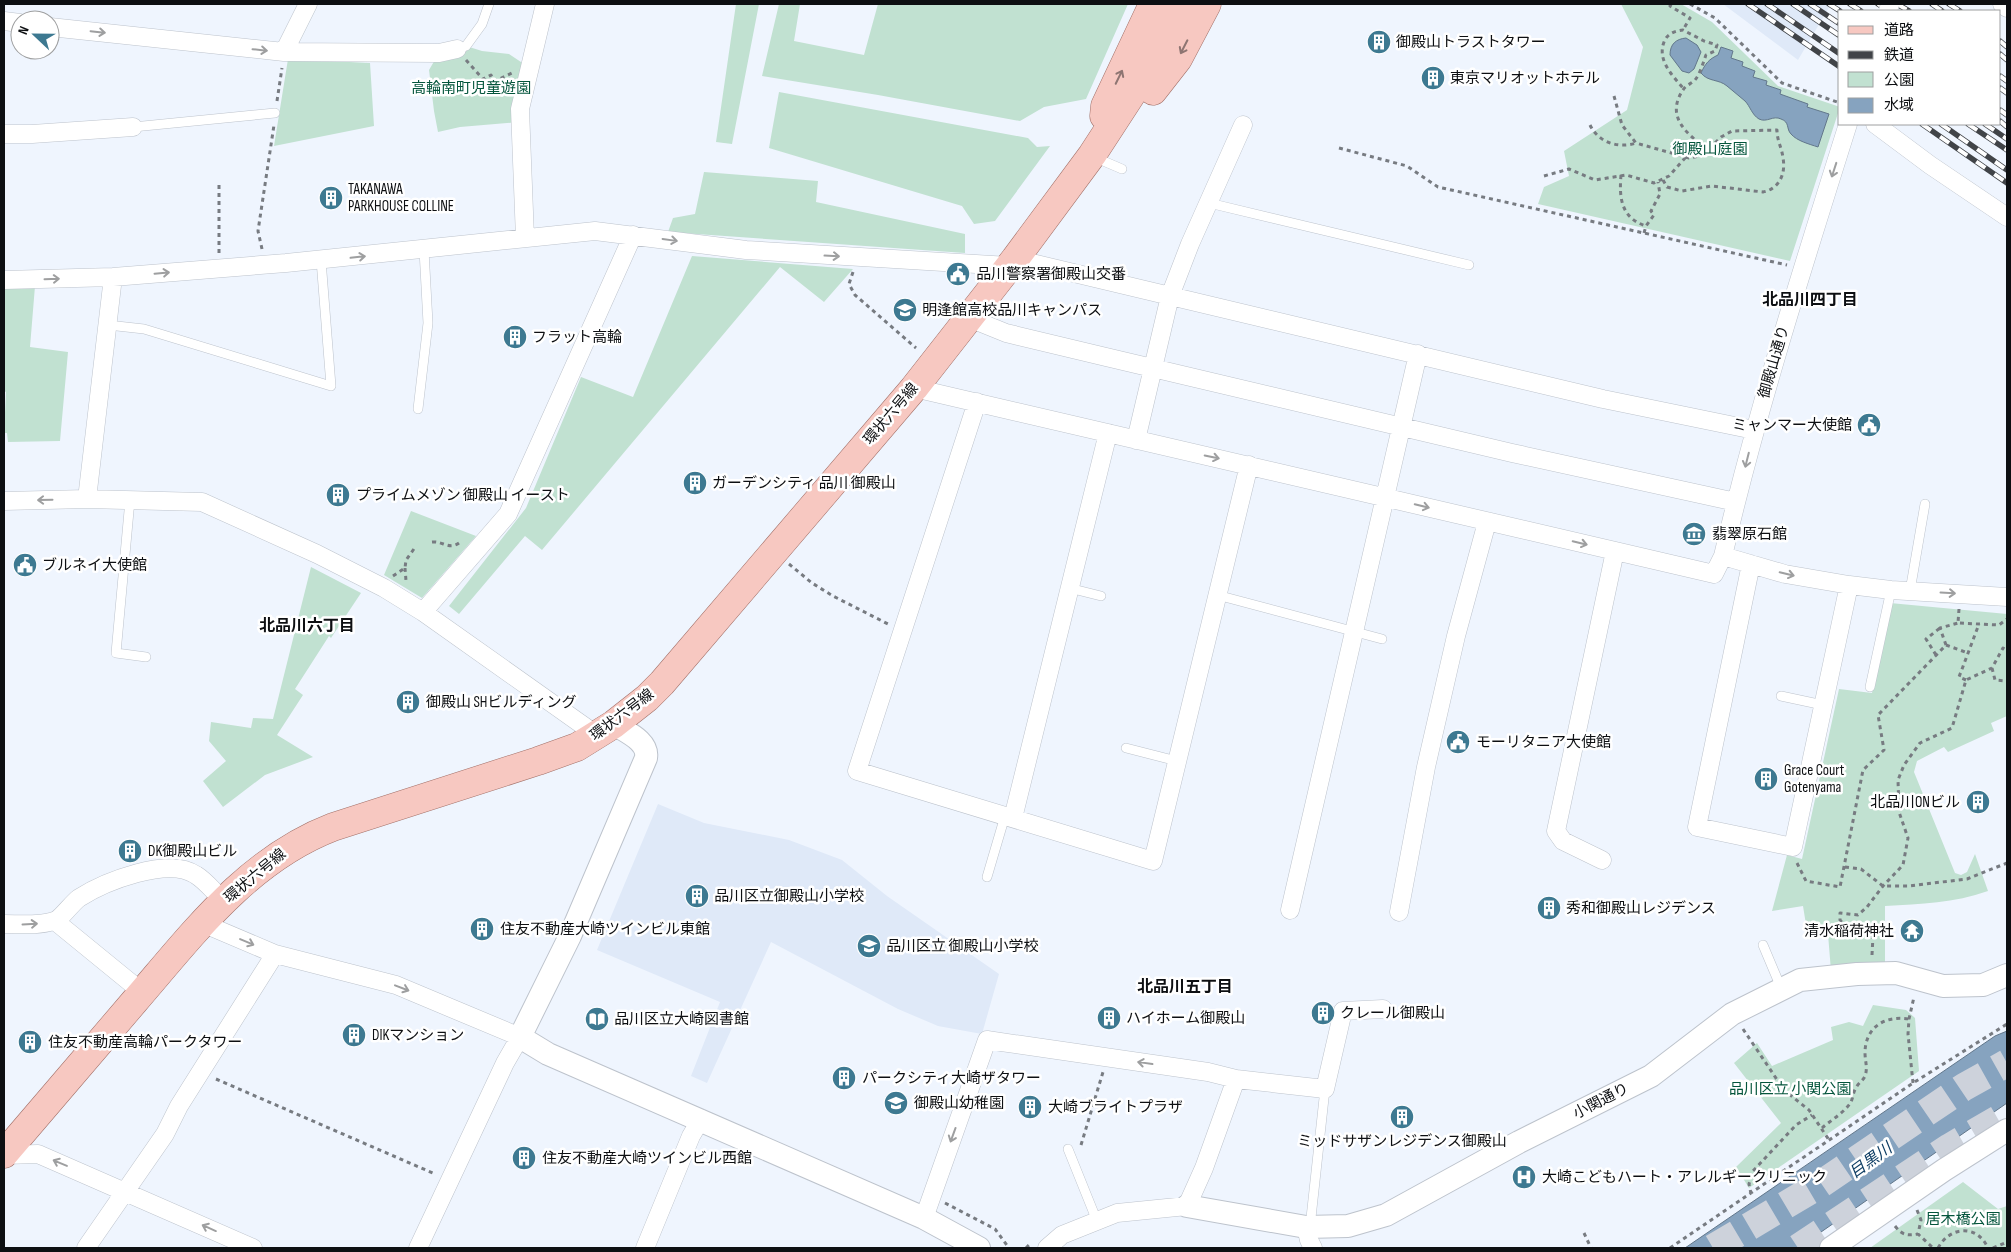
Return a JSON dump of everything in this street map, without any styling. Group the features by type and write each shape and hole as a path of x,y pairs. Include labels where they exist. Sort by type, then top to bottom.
{"main road":[{"path":"1097,148 1105,106 1153,4"},
{"path":"1097,148 1161,49 1184,4"},
{"path":"1097,148 1131,119 1178,59 1207,4"},
{"name":"環状六号線","path":"4,1155 202,923 250,876 273,858 311,835 578,747 606,730 647,698 775,552 914,388 1012,262 1097,148"}],"street":[{"path":"284,52 308,4"},
{"path":"524,238 520,109 545,4"},
{"path":"2002,4 2007,8"},
{"path":"60,27 284,52 439,53 457,49"},
{"path":"1136,440 1170,296 1190,244 1243,125"},
{"name":"御殿山通り","path":"1723,556 1754,430 1848,125"},
{"path":"1875,125 1930,166 2007,216"},
{"path":"4,134 32,134 133,127"},
{"path":"4,280 113,277 219,269 424,250 595,231 746,250 1012,262 1170,296 1602,399 1754,430"},
{"path":"423,612 508,514 632,235"},
{"path":"87,499 113,277"},
{"path":"969,318 1006,333 1512,453 1736,502"},
{"path":"1290,910 1418,354"},
{"path":"914,388 1714,574 1723,556 1785,574 1849,585 1891,590 2007,597"},
{"path":"977,402 857,771 1153,861 1249,465"},
{"path":"1009,817 1108,433"},
{"path":"4,501 87,499 202,502 325,558 384,588 606,730 644,745 647,752 646,758 570,936 505,1064 418,1248"},
{"path":"1399,912 1426,767 1456,636 1486,522"},
{"path":"1602,860 1563,841 1556,831 1615,551"},
{"path":"1751,564 1697,826 1793,847 1849,585"},
{"path":"4,924 56,921 73,902 92,890 128,877 158,870 184,870 196,874 224,901"},
{"path":"56,921 142,992"},
{"path":"202,923 275,954 396,985 520,1037 548,1054 701,1119 924,1218 979,1248"},
{"path":"86,1248 165,1134 179,1106 275,954"},
{"name":"小関通り","path":"1187,1206 1310,1234 1348,1226 1386,1215 1519,1142 1651,1076 1732,1014 1800,980 1871,974 1896,974 1943,986 1983,985 2007,975"},
{"path":"924,1218 987,1040 1193,1070 1236,1079 1324,1089 1342,1012 1383,1009"},
{"path":"1047,1248 1062,1235 1117,1213 1187,1206 1204,1168 1236,1079"},
{"path":"645,1248 691,1136 701,1119"},
{"path":"1832,1248 1944,1170 2007,1130"},
{"path":"4,1155 38,1154 253,1248"}],"lane":[{"path":"457,49 466,46 482,24 489,4"},
{"path":"133,127 275,113"},
{"path":"1097,148 1122,169"},
{"path":"1209,203 1469,264"},
{"path":"418,409 428,323 424,250"},
{"path":"108,325 144,329 331,386 321,260"},
{"path":"130,500 116,654 146,657"},
{"path":"1910,591 1924,504"},
{"path":"1069,588 1101,596"},
{"path":"1870,687 1891,590"},
{"path":"1217,594 1382,639"},
{"path":"1781,696 1823,705"},
{"path":"1126,748 1177,761"},
{"path":"987,877 1009,817"},
{"path":"1763,945 1782,990"},
{"path":"1310,1234 1324,1089"},
{"path":"1068,1149 1097,1221"}],"path":[{"path":"1671,4 1670,6 1690,18 1683,30"},
{"path":"1690,4 1715,18 1782,83 1838,102"},
{"path":"1684,88 1664,63 1662,53 1666,37 1671,33 1683,30 1704,41 1717,45 1715,51 1706,55 1695,80 1684,88 1676,102 1677,117 1688,134 1708,150"},
{"path":"483,80 491,75 495,81 512,72 513,88 518,89 519,83 525,85"},
{"path":"477,73 483,80 483,84"},
{"path":"1614,96 1622,125 1636,143"},
{"path":"1590,125 1598,137 1611,143 1622,146 1636,143 1693,158 1700,156 1721,137 1732,131 1777,130 1778,144 1784,160 1782,177 1776,186 1768,191 1762,192 1712,186 1682,191 1666,187 1663,180"},
{"path":"1339,148 1407,166 1438,187 1794,266"},
{"path":"1544,176 1569,169 1595,180 1622,175 1631,176 1650,183 1658,182 1674,172 1686,157"},
{"path":"1622,175 1620,197 1624,210 1632,220 1646,226"},
{"path":"1644,233 1646,226 1654,215 1651,211 1659,199 1661,189 1658,182"},
{"path":"219,185 219,269"},
{"path":"263,194 258,231 266,265"},
{"path":"855,270 850,277 849,284 855,295 916,348"},
{"path":"389,577 405,568 406,560 416,546"},
{"path":"775,552 812,584 902,631"},
{"path":"1958,623 1959,606"},
{"path":"1936,655 1926,639 1940,628 1958,623 1999,625 2007,619"},
{"path":"1979,624 1959,678 1966,680 1992,668 2003,648 2007,650"},
{"path":"1940,628 1946,645 1968,654"},
{"path":"1797,862 1806,881 1840,887 1863,770 1884,750 1878,715 1946,645"},
{"path":"1992,668 1995,680 2007,681"},
{"path":"1871,974 1873,936 1868,931 1849,930 1840,920 1840,913 1858,915 1903,865 1908,838 1900,812 1898,780 1904,765 1920,743 1952,728 1966,680"},
{"path":"1845,867 1861,869 1883,886 1908,886 1967,879 2007,863"},
{"path":"1913,1083 1908,1034 1917,979"},
{"path":"1732,1014 1784,1090 1812,1115 1829,1140"},
{"path":"1822,1128 1851,1102 1856,1088 1864,1078 1867,1065 1866,1045 1870,1032 1882,1022 1891,1019 1909,1019"},
{"path":"1670,1248 1913,1083 2007,1024"},
{"path":"1084,1152 1081,1143 1105,1065"},
{"path":"200,1073 449,1181"},
{"path":"1751,1194 1750,1184 1753,1171 1796,1125 1812,1115"},
{"path":"940,1200 995,1229 1009,1248"},
{"path":"1916,1208 1921,1220 1918,1234"},
{"path":"1894,1224 1901,1233 1907,1236 1918,1234"},
{"path":"1938,1248 1948,1235 1963,1230 1979,1237 1988,1248"},
{"path":"1584,1233 1590,1248"},
{"path":"1918,1234 1933,1248"},
{"path":"1993,1248 2007,1242"}],"shaded area":[{"path":"1723,4 1831,4 1798,60"},
{"name":"品川区立 御殿山小学校","path":"658,804 704,823 789,840 842,860 887,896 999,974 982,1034 938,1026 898,1009 771,942 707,1083 691,1076 720,1002 597,950"}],"green space":[{"path":"736,4 759,4 732,144 716,142"},
{"path":"779,4 800,4 794,41 864,55 878,4 1128,4 1086,99 1044,107 1020,121 762,76"},
{"name":"御殿山庭園","path":"1621,4 1681,4 1712,22 1778,86 1838,106 1838,113 1790,261 1538,204 1544,187 1569,176 1564,151 1627,110 1643,47"},
{"name":"高輪南町児童遊園","path":"466,46 482,51 509,54 530,68 520,122 460,127 438,132 429,70 439,53"},
{"path":"288,59 370,63 374,126 274,146"},
{"path":"779,92 1028,138 1037,147 1050,146 995,221 974,224 962,206 769,148"},
{"path":"704,172 818,181 816,202 965,234 965,253 668,232 673,218 695,214"},
{"path":"692,256 853,269 824,302 780,267 542,550 525,536 459,614 449,606 526,508 581,377 633,397"},
{"path":"4,286 35,286 30,347 68,352 60,441 8,442 7,433 4,433 6,392 4,391"},
{"path":"411,511 476,536 422,598 384,575"},
{"path":"311,567 361,593 331,638 329,636 295,689 303,695 277,735 313,757 265,775 223,807 203,781 226,761 209,741 211,722 251,728 253,718 273,719"},
{"path":"1890,603 2007,614 2007,716 1991,723 1994,731 1948,752 1944,747 1917,761 1914,772 1955,873 1961,875 1967,872 1975,854 1988,891 1924,904 1885,906 1885,967 1831,971 1828,934 1808,937 1803,906 1772,911 1787,855 1802,859 1839,689 1872,693"},
{"name":"品川区立 小関公園","path":"1873,1005 1906,1010 1915,1018 1919,1071 1749,1188 1736,1167 1781,1123 1734,1063 1757,1043 1772,1066 1833,1040 1831,1027 1849,1022 1863,1026"},
{"name":"居木橋公園","path":"1963,1182 1998,1209 2007,1206 2007,1248 1870,1248"}],"water":[{"path":"1686,38 1697,45 1701,52 1694,69 1689,73 1682,71 1670,55 1674,43"},
{"path":"1721,47 1733,51 1731,58 1743,62 1742,66 1755,71 1753,77 1767,81 1766,85 1781,90 1780,94 1808,104 1807,107 1829,114 1818,147 1796,139 1784,120 1778,118 1759,119 1745,101 1727,86 1707,78 1701,73 1708,62 1718,55"},
{"name":"目黒川","path":"2007,1031 2007,1103 1798,1248 1685,1248 1995,1036"}],"tunnel":[{"path":"1713,1248 1821,1184 1964,1087 2007,1063"},
{"path":"1798,1248 1950,1147 2007,1114"}],"railway":[{"path":"1748,4 1838,66"},
{"path":"1767,4 1838,53"},
{"path":"1793,4 1838,35"},
{"path":"1810,4 1838,23"},
{"path":"1829,4 1838,10"},
{"path":"1850,4 1859,10"},
{"path":"1878,4 1887,10"},
{"path":"1897,4 1907,10"},
{"path":"1932,4 1941,10"},
{"path":"1949,4 1958,10"},
{"path":"2001,42 2007,47"},
{"path":"2001,55 2007,60"},
{"path":"2001,77 2007,81"},
{"path":"2001,89 2007,93"},
{"path":"2001,111 2007,115"},
{"path":"2001,122 2007,127"},
{"path":"1923,125 2007,183"},
{"path":"1942,125 2007,170"},
{"path":"1970,125 2007,150"},
{"path":"1986,125 2007,139"}],"place":[{"name":"御殿山トラストタワー","path":"1379,42"},
{"name":"東京マリオットホテル","path":"1433,78"},
{"name":"TAKANAWA PARKHOUSE COLLINE","path":"331,198"},
{"name":"品川警察署御殿山交番","path":"958,274"},
{"name":"明逢館高校品川キャンパス","path":"905,310"},
{"name":"フラット高輪","path":"515,337"},
{"name":"ミャンマー大使館","path":"1869,425"},
{"name":"ガーデンシティ 品川 御殿山","path":"695,483"},
{"name":"プライムメゾン 御殿山 イースト","path":"338,495"},
{"name":"翡翠原石館","path":"1694,534"},
{"name":"ブルネイ大使館","path":"25,565"},
{"name":"御殿山 SHビルディング","path":"408,702"},
{"name":"モーリタニア大使館","path":"1458,742"},
{"name":"Grace Court Gotenyama","path":"1766,779"},
{"name":"北品川ONビル","path":"1978,802"},
{"name":"DK御殿山ビル","path":"130,851"},
{"name":"品川区立御殿山小学校","path":"697,896"},
{"name":"秀和御殿山レジデンス","path":"1549,908"},
{"name":"住友不動産大崎ツインビル東館","path":"482,929"},
{"name":"清水稲荷神社","path":"1912,931"},
{"name":"品川区立 御殿山小学校","path":"869,946"},
{"name":"クレール御殿山","path":"1323,1013"},
{"name":"ハイホーム御殿山","path":"1109,1018"},
{"name":"品川区立大崎図書館","path":"597,1019"},
{"name":"DIKマンション","path":"354,1035"},
{"name":"住友不動産高輪パークタワー","path":"30,1042"},
{"name":"パークシティ大崎ザタワー","path":"844,1078"},
{"name":"御殿山幼稚園","path":"896,1103"},
{"name":"大崎ブライトプラザ","path":"1030,1107"},
{"name":"ミッドサザンレジデンス御殿山","path":"1402,1117"},
{"name":"住友不動産大崎ツインビル西館","path":"524,1158"},
{"name":"大崎こどもハート・アレルギークリニック","path":"1524,1177"}],"district":[{"name":"北品川四丁目","path":"1810,300"},
{"name":"北品川六丁目","path":"307,626"},
{"name":"北品川五丁目","path":"1185,987"}]}
